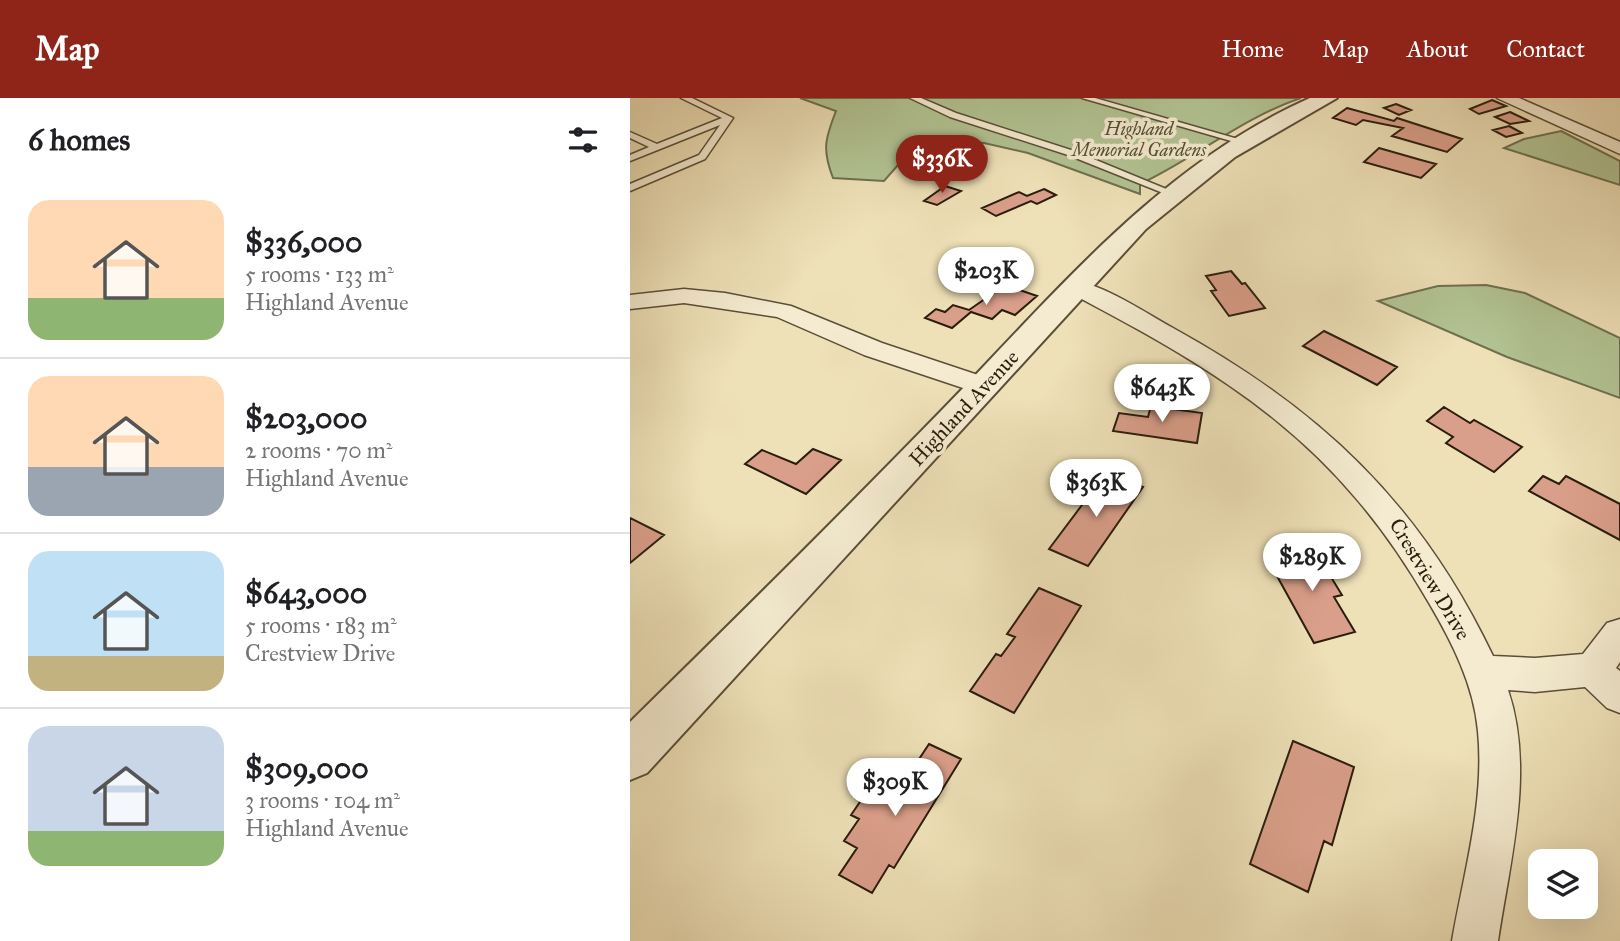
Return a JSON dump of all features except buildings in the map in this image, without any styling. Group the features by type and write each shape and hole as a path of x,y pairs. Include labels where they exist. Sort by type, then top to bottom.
{"street":[{"path":"1505,98 1620,149"},
{"name":"Highland Avenue","path":"630,756 1171,193 1241,141 1321,99"},
{"name":"Crestview Drive","path":"1078,288 1197,351 1275,402 1337,453 1400,524 1437,584 1485,672 1498,729 1500,770 1475,941"},
{"path":"630,302 684,296 725,300 783,311 873,349 984,386"},
{"path":"1485,672 1535,675 1593,670 1620,635"},
{"path":"1593,670 1620,696"}],"lane":[{"path":"685,98 729,118"},
{"path":"1086,98 1241,141"},
{"path":"911,99 1071,153 1171,193"},
{"path":"630,158 729,118"},
{"path":"630,188 702,157 729,118"},
{"path":"630,135 656,147"}],"green space":[{"name":"Highland Memorial Gardens","path":"800,98 1301,98 1260,116 1140,184 1140,194 1028,153 984,143 928,140 905,157 884,181 833,178 827,160 826,144 836,111"},
{"path":"1561,131 1620,161 1620,185 1504,148 1524,139"},
{"path":"1486,285 1525,293 1620,338 1620,398 1507,357 1378,301 1438,286"}]}
